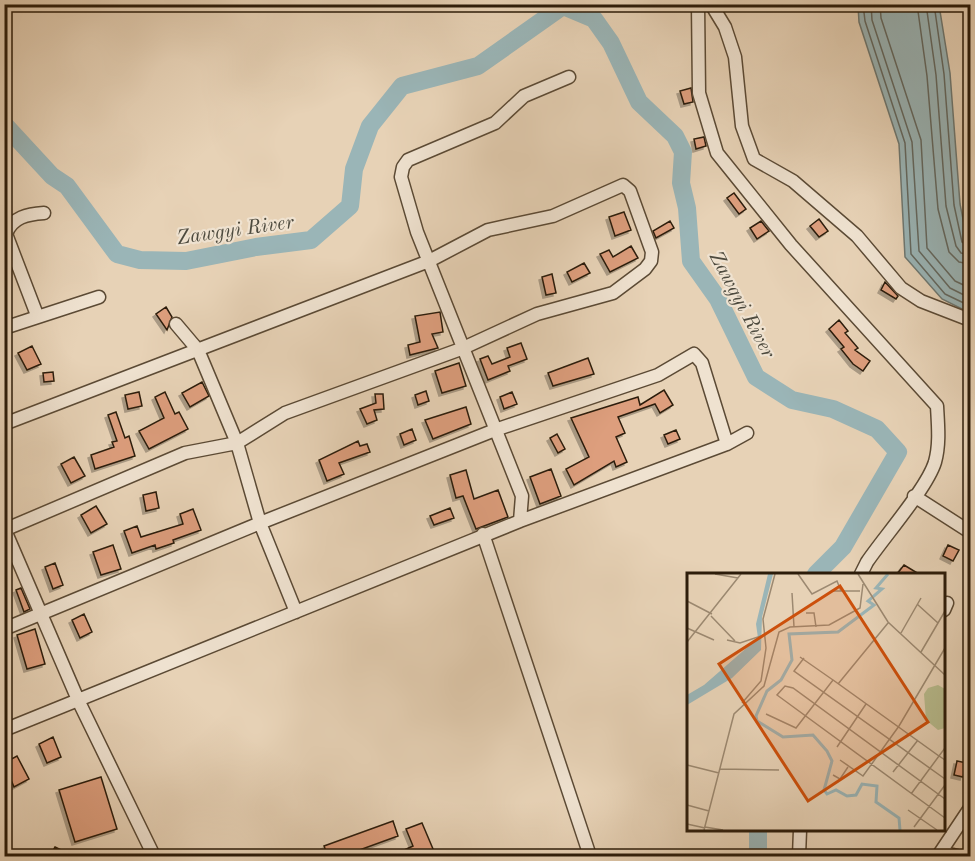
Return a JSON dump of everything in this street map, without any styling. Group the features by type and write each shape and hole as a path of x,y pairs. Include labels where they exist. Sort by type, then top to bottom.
{"street":[{"path":"698,4 699,93 717,153 792,245 937,406 939,436 935,461 928,479 862,573"},
{"path":"711,4 725,27 735,57 742,126 754,159 793,181 856,236 901,288 921,301 970,320"},
{"path":"520,521 522,496 461,349 447,304 417,232 401,177 403,167 408,160 495,123 525,96 569,77"},
{"path":"4,424 429,261 489,230 553,216 623,185 630,191 652,252 651,261 645,269 613,293 537,314 461,349 285,413 237,443 185,453 5,529 79,702 154,856"},
{"path":"37,315 6,234 15,221 29,214 44,213"},
{"path":"4,328 37,315 99,297"},
{"path":"177,324 198,350 237,443 260,524 296,612"},
{"path":"4,629 495,430 658,375 694,354 702,363 727,444"},
{"path":"4,730 79,702 483,534 727,444 747,432"},
{"path":"914,496 970,532"},
{"path":"483,534 590,856"},
{"path":"957,856 939,854 970,808"},
{"path":"799,856 801,831"}],"water":[{"path":"858,5 939,5 950,73 960,204 970,254 970,313 942,299 905,257 899,144 859,22"}],"building":[{"path":"691,88 693,102 684,104 680,91"},
{"path":"704,137 706,146 696,149 694,139"},
{"path":"734,193 746,209 739,214 727,198"},
{"path":"624,212 631,230 615,236 609,217"},
{"path":"819,219 828,231 819,237 810,226"},
{"path":"670,221 674,228 656,238 653,231"},
{"path":"761,221 769,231 757,239 750,228"},
{"path":"631,246 638,258 610,272 600,254 609,250 613,257"},
{"path":"584,263 590,273 572,282 567,272"},
{"path":"552,274 556,293 546,295 542,277"},
{"path":"885,282 898,296 896,299 881,290"},
{"path":"166,307 172,317 167,330 156,314"},
{"path":"440,312 443,332 432,334 438,348 410,355 408,345 420,342 415,316"},
{"path":"839,320 848,331 845,333 858,348 855,350 870,361 863,371 853,364 841,349 844,347 829,329"},
{"path":"521,343 527,359 508,366 510,371 488,380 480,359 488,356 492,364 510,357 507,348"},
{"path":"32,346 41,364 27,370 18,353"},
{"path":"588,358 594,374 553,386 548,373"},
{"path":"459,363 466,386 442,393 435,371"},
{"path":"53,372 54,381 44,382 43,373"},
{"path":"202,382 209,396 190,407 182,393"},
{"path":"664,390 673,405 660,413 655,404 618,417 625,433 616,437 627,462 616,467 614,461 574,485 566,469 589,457 571,418 638,397 640,405"},
{"path":"426,391 429,401 418,405 415,395"},
{"path":"139,392 142,406 128,409 125,395"},
{"path":"165,392 175,414 179,412 188,429 149,449 139,431 164,418 155,397"},
{"path":"512,392 517,404 504,409 500,397"},
{"path":"375,394 383,394 384,409 374,410 377,420 367,424 360,409 376,403"},
{"path":"466,407 471,424 433,439 425,420"},
{"path":"116,412 125,438 129,436 135,456 95,469 91,455 114,447 112,442 117,441 108,415"},
{"path":"412,429 416,440 404,445 400,434"},
{"path":"676,430 680,439 668,444 664,435"},
{"path":"557,434 565,449 558,453 550,438"},
{"path":"358,441 360,446 367,444 370,452 339,463 344,474 327,481 319,460"},
{"path":"74,457 85,476 71,483 61,464"},
{"path":"551,469 561,496 540,504 530,477"},
{"path":"466,470 474,499 498,490 508,517 476,529 463,496 456,498 450,475"},
{"path":"156,492 159,508 146,511 143,495"},
{"path":"96,506 107,524 91,533 81,515"},
{"path":"450,508 454,518 434,525 430,516"},
{"path":"193,509 201,530 156,549 155,545 132,553 124,531 137,526 141,537 183,524 180,514"},
{"path":"113,545 121,569 101,575 93,552"},
{"path":"948,545 959,550 953,561 943,556"},
{"path":"55,563 63,585 53,589 45,567"},
{"path":"904,565 917,573 898,573"},
{"path":"21,588 30,609 24,612 16,590"},
{"path":"84,614 92,632 80,638 72,620"},
{"path":"35,629 45,664 27,669 17,635"},
{"path":"53,737 61,757 47,763 39,744"},
{"path":"17,756 29,779 14,787 4,763"},
{"path":"957,761 967,763 963,777 954,775"},
{"path":"101,777 117,829 75,842 59,790"},
{"path":"393,821 398,836 343,856 328,856 324,846"},
{"path":"422,823 436,856 391,856 413,846 406,829"},
{"path":"55,847 73,856 50,856"}],"waterway":[{"name":"Zawgyi River","path":"4,124 52,176 67,186 117,254 140,260 186,261 256,247 311,240 350,206 354,169 370,126 402,86 478,66 563,6 594,19 611,43 639,102 675,136 683,152 681,183 687,208 691,261 718,299 756,377 792,400 833,409 877,429 898,452 843,547 817,573"},
{"name":"Zawgyi River","path":"758,831 758,856"}]}
